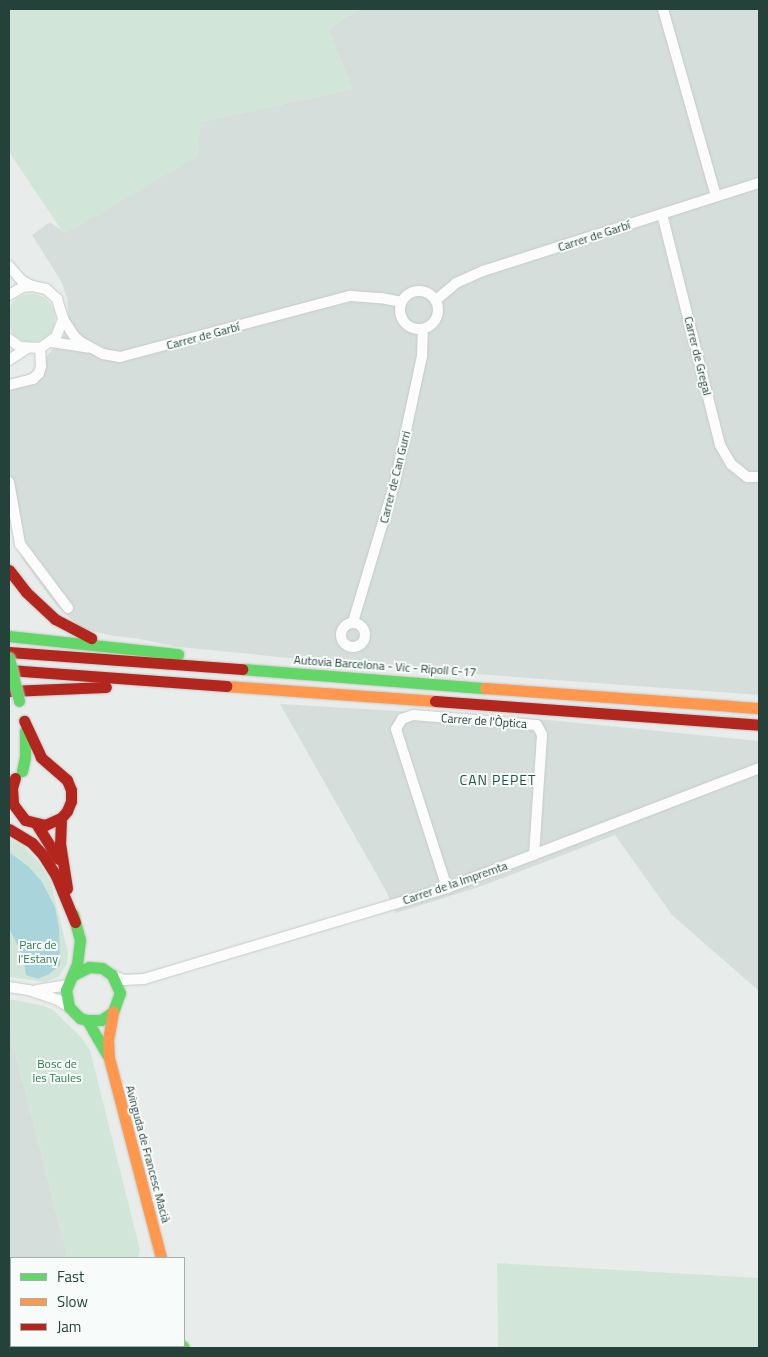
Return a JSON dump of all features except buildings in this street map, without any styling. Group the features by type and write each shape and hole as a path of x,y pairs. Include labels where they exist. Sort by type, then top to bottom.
{"main road":[{"path":"9,570 26,592 54,619 89,637 123,647"},
{"path":"9,636 279,664 316,676"},
{"name":"Autovia Barcelona - Vic - Ripoll C-17","path":"9,652 759,708"},
{"path":"9,658 24,722 26,750 15,777 12,810 25,820 37,825 53,823 61,818"},
{"path":"9,670 759,725"},
{"path":"9,691 96,686 234,692 313,691"},
{"path":"24,722 35,747 42,757 67,780 71,790 71,801 61,818 59,835 62,868 75,922 80,940 102,968 112,975 119,986 120,1000 113,1012 108,1040 109,1058"},
{"path":"15,777 36,765 51,766"},
{"path":"37,825 50,842 62,868"},
{"path":"9,829 32,843 43,856 56,876 75,922"},
{"path":"80,940 77,964 66,995 69,1007 80,1018 87,1020 101,1020 113,1012"},
{"path":"70,980 89,967 102,968"},
{"path":"87,1020 109,1058"},
{"name":"Avinguda de Francesc Macià","path":"109,1058 161,1257"}],"street":[{"path":"663,9 716,196"},
{"name":"Carrer de Garbí","path":"436,300 456,283 482,272 759,183"},
{"name":"Carrer de Gregal","path":"662,214 720,445 731,464 747,477 759,477"},
{"name":"Carrer de Garbí","path":"9,266 22,281 32,286 46,289 57,299 63,319 74,336 93,349 109,356 128,356 350,296 381,298 402,302"},
{"path":"9,295 23,287 32,286"},
{"path":"418,291 430,294 436,300 439,310 436,319 429,327 423,329 412,328 404,322 400,310 402,302 406,297 418,291"},
{"path":"9,360 26,349 40,348 52,342 60,332 63,319"},
{"name":"Carrer de Can Gurri","path":"353,622 396,482 422,356 423,329"},
{"path":"9,339 26,349"},
{"name":"Carrer de Garbí","path":"52,342 93,349"},
{"path":"9,385 33,379 41,366 40,348"},
{"path":"9,482 20,544 68,608"},
{"name":"Carrer de l'Òptica","path":"446,888 396,729 402,719 413,715 537,725 542,735 534,855"},
{"name":"Carrer de la Impremta","path":"144,979 446,888 759,768"},
{"path":"112,975 124,980 144,979"},
{"path":"120,1000 132,986 144,979"},
{"path":"9,987 46,990 70,980"},
{"path":"29,990 58,1000 69,1007"}],"shaded area":[{"path":"358,9 759,9 759,695 381,667 179,647 114,636 82,629 56,605 22,559 9,519 9,379 33,373 36,368 37,359 47,356 64,335 69,321 67,298 61,281 32,235 50,222 65,233 201,122 352,89 328,29"},
{"path":"280,704 549,720 759,741 759,991 672,915 615,835 479,887 396,913 386,891"},
{"path":"9,1028 68,1257 10,1257 10,1347 64,1348 9,1348"}],"green space":[{"path":"9,9 358,9 328,29 352,89 201,122 198,156 64,234 9,152"},
{"path":"26,294 36,294 48,301 55,313 55,323 48,335 36,342 26,342 18,338 11,331 7,323 7,313 11,305 18,298"},
{"name":"Parc de l'Estany","path":"9,839 23,846 40,864 51,883 68,953 67,964 58,977 45,982 9,977"},
{"name":"Bosc de les Taules","path":"9,999 44,1006 53,1010 81,1037 90,1050 140,1250 138,1257 68,1257 9,1028"},
{"path":"497,1263 759,1278 759,1348 498,1348"},
{"path":"63,1347 164,1347 164,1348"}],"water":[{"name":"Parc de l'Estany","path":"9,852 29,867 42,882 55,907 59,928 60,965 49,974 38,979 26,975 23,956 9,928"}],"traffic: fast":[{"path":"9,636 178,654"},
{"path":"9,658 19,701"},
{"path":"242,669 485,688"},
{"path":"22,771 25,757 25,731"},
{"path":"73,914 80,940 77,964 66,990 69,1007 80,1018 87,1020 101,1020 113,1012 120,993 112,975 102,968 89,967 73,975"},
{"path":"87,1020 107,1054"}],"traffic: slow":[{"path":"226,686 435,701"},
{"path":"485,688 759,708"},
{"path":"113,1012 108,1040 109,1058 161,1257"}],"traffic: jam":[{"path":"9,570 26,592 55,619 91,638"},
{"path":"9,652 242,669"},
{"path":"9,670 226,686"},
{"path":"9,691 106,687"},
{"path":"435,701 759,725"},
{"path":"15,778 12,788 13,804 25,820 45,825 61,818 67,811 71,801 71,790 67,780 41,757 24,721"},
{"path":"61,818 60,843 67,888"},
{"path":"37,825 58,859"},
{"path":"9,829 32,843 43,855 56,876 75,922"}],"district":[{"name":"CAN PEPET","path":"498,780"}]}
